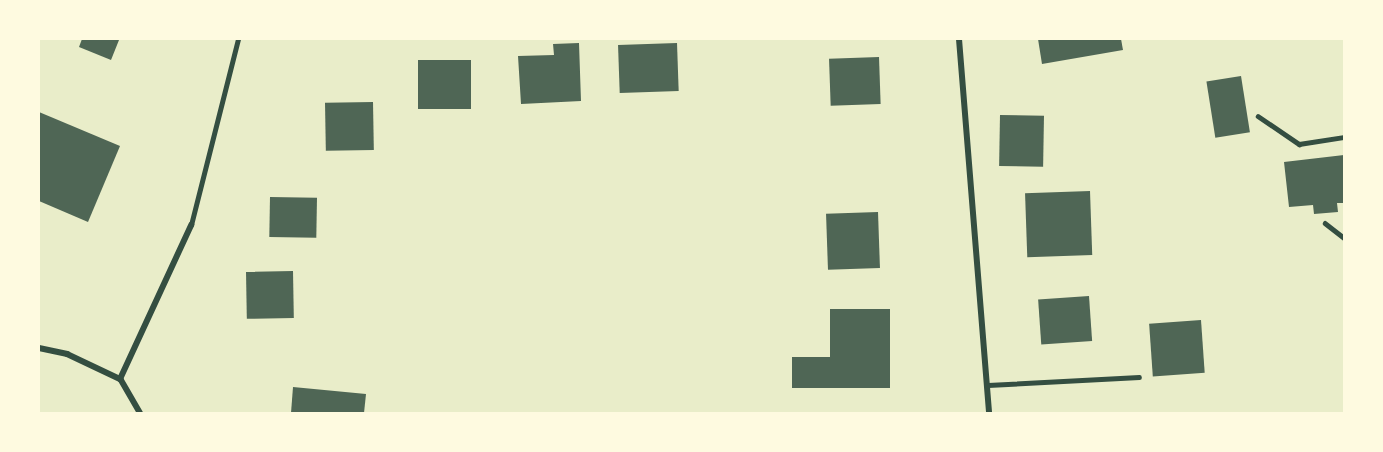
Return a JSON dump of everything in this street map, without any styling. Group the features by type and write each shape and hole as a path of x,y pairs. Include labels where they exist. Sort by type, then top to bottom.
{"street":[{"path":"959,39 989,413"},
{"path":"120,379 191,225"},
{"path":"39,348 67,354 120,379 140,413"}],"lane":[{"path":"191,225 238,39"},
{"path":"1258,116 1299,144 1344,137"},
{"path":"1325,223 1344,238"},
{"path":"988,384 1139,377"}],"building":[{"path":"82,39 119,40 111,60 79,47"},
{"path":"1038,39 1121,39 1123,50 1042,64"},
{"path":"579,43 581,101 521,104 518,56 554,55 553,44"},
{"path":"677,43 679,91 620,93 618,45"},
{"path":"879,57 881,104 831,106 829,59"},
{"path":"418,60 471,60 471,109 418,109"},
{"path":"1241,76 1250,132 1215,138 1206,81"},
{"path":"373,102 374,150 326,151 325,103"},
{"path":"39,112 120,146 88,222 39,201"},
{"path":"1000,115 1044,116 1043,167 999,166"},
{"path":"1344,155 1344,203 1337,203 1338,212 1314,214 1313,205 1289,207 1284,162"},
{"path":"1090,191 1092,255 1027,257 1025,193"},
{"path":"270,197 317,198 316,238 269,237"},
{"path":"878,212 880,268 828,270 826,214"},
{"path":"293,271 294,318 247,319 246,272"},
{"path":"1089,296 1092,341 1041,344 1038,300"},
{"path":"830,309 890,309 890,388 792,388 792,357 830,357"},
{"path":"1201,320 1205,373 1153,376 1149,324"},
{"path":"293,387 366,394 364,413 291,413"}]}
